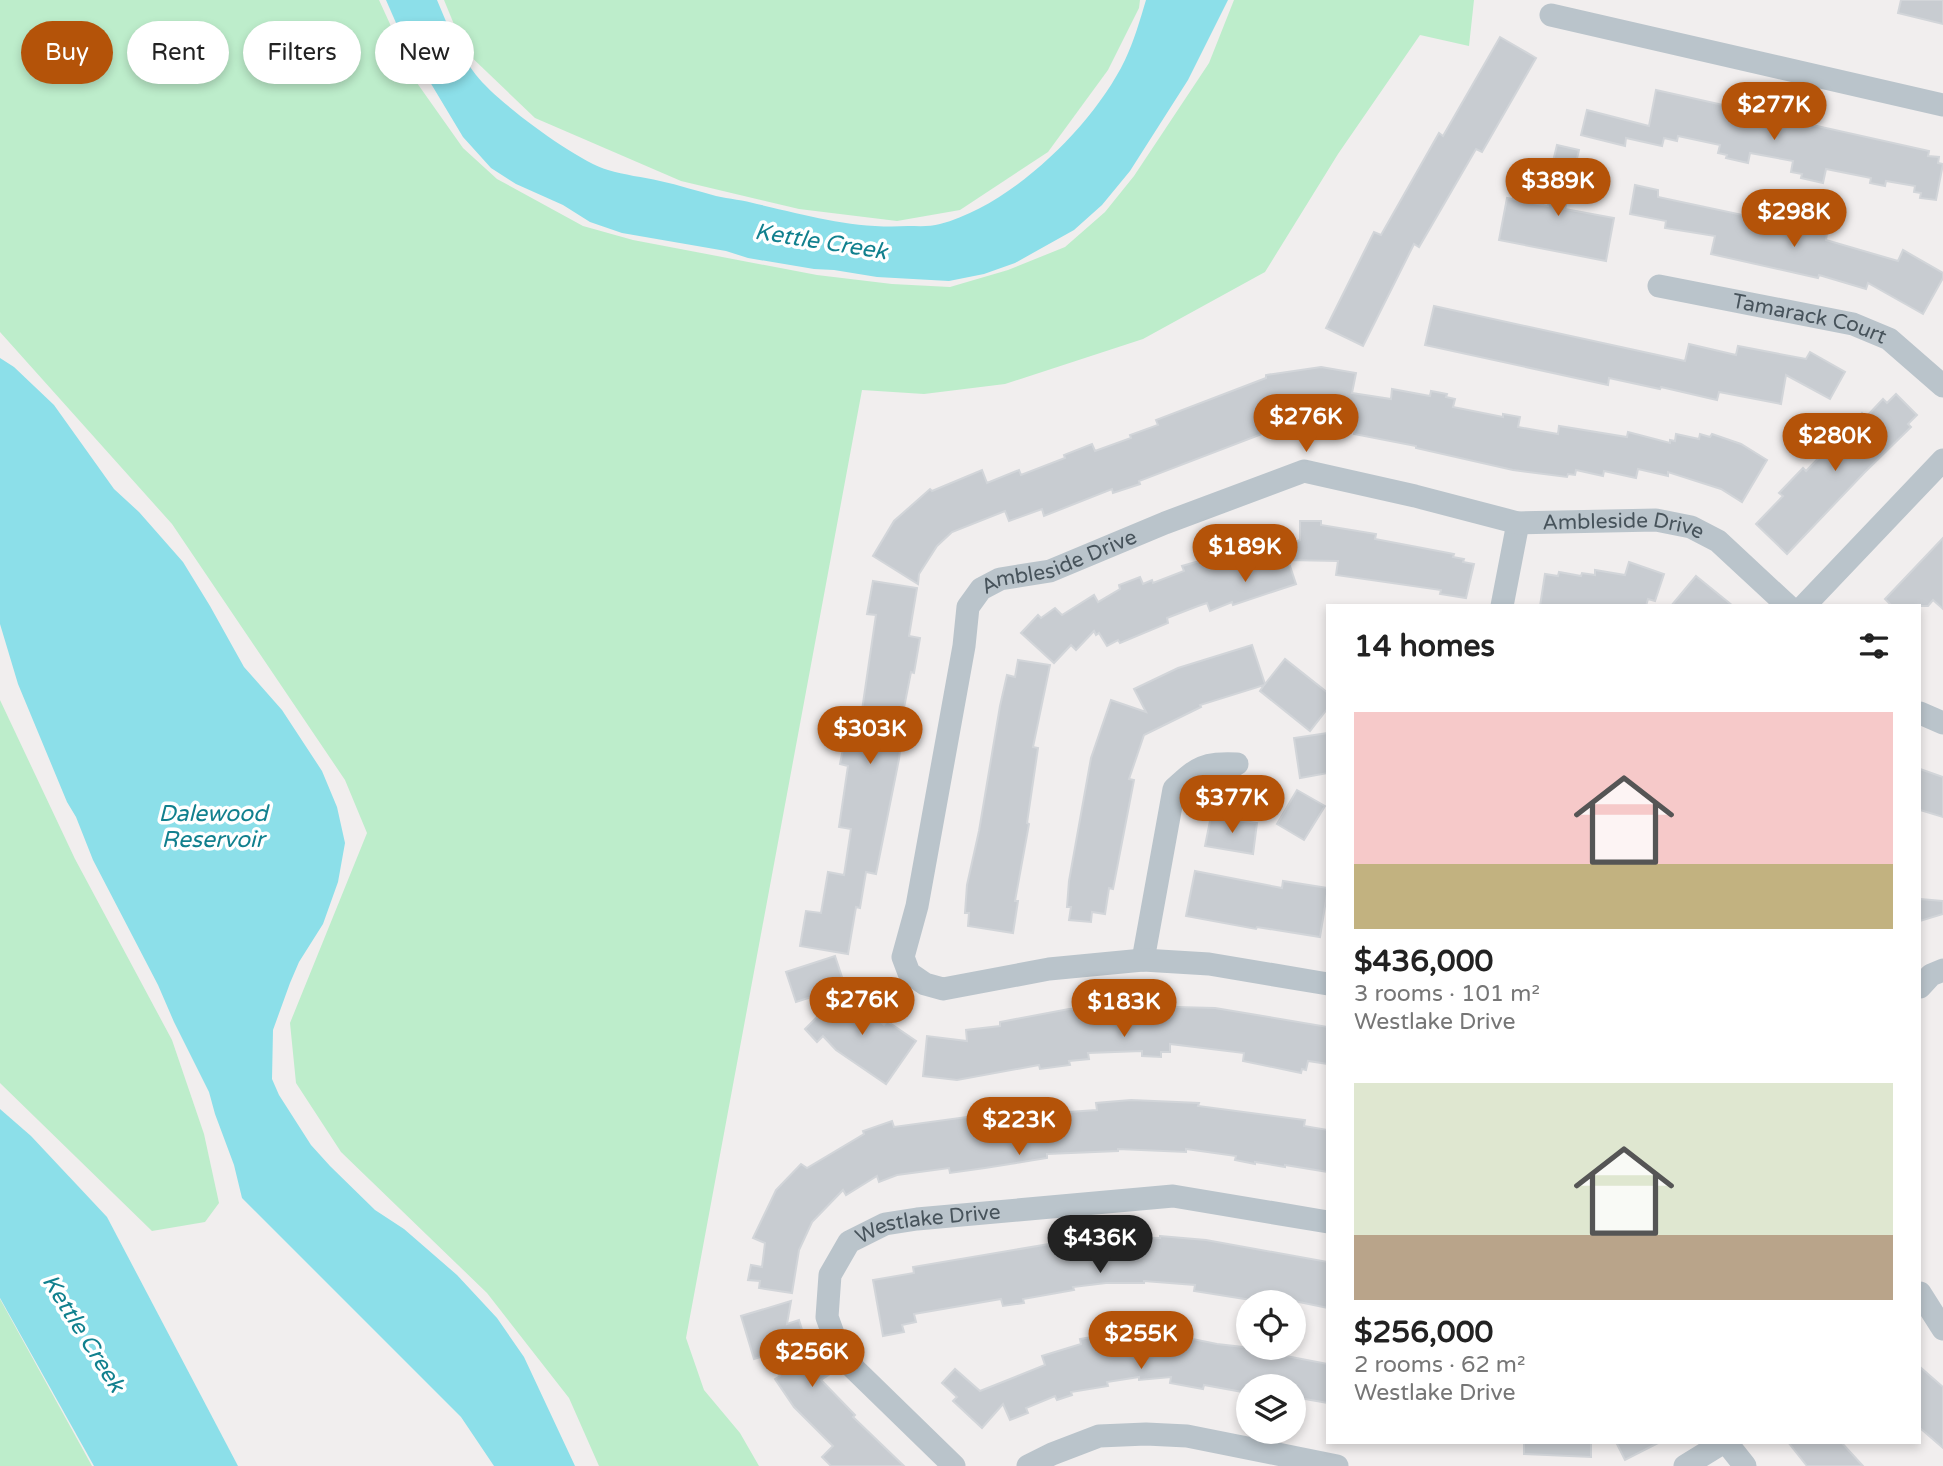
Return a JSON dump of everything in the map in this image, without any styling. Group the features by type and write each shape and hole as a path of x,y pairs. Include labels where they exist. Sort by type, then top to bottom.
{"street":[{"path":"1550,15 1943,105"},
{"name":"Tamarack Court","path":"1659,286 1828,318 1870,331 1889,340 1943,386"},
{"path":"1806,604 1943,460"},
{"name":"Ambleside Drive","path":"1326,984 1209,964 1143,960 1049,969 943,989 925,984 909,973 903,957 919,893 964,646 968,607 981,589 1000,579 1050,571 1165,523 1304,471 1518,523 1656,520 1691,527 1718,541 1785,604"},
{"path":"1502,604 1518,523"},
{"path":"1921,713 1943,723"},
{"path":"1143,960 1174,789 1195,770 1213,763 1237,764"},
{"path":"1921,986 1931,975 1943,970"},
{"name":"Westlake Drive","path":"954,1466 841,1356 827,1317 830,1275 849,1242 885,1224 917,1219 1173,1196 1326,1222"},
{"path":"1921,1295 1943,1329"},
{"path":"1028,1466 1099,1436 1146,1434 1187,1436 1337,1466"},
{"path":"1685,1466 1722,1444"},
{"path":"1727,1444 1745,1466"}],"green space":[{"path":"0,0 379,0 389,21 375,21 375,84 418,84 463,148 497,179 583,226 633,240 817,275 892,284 950,287 1008,270 1065,247 1105,212 1134,176 1209,63 1234,0 1474,0 1469,46 1420,35 1338,154 1265,272 1143,339 1005,384 924,394 862,390 686,1338 704,1390 740,1433 759,1466 599,1466 569,1398 487,1293 341,1152 296,1083 290,1023 367,833 345,780 172,524 0,332"},
{"path":"444,0 1140,0 1139,8 1108,70 1048,152 960,210 897,221 799,209 681,181 535,118 474,60 474,21 453,21"},
{"path":"0,700 75,859 172,1040 204,1134 219,1203 205,1222 152,1231 0,1083"},
{"path":"0,1299 92,1466 0,1466"}],"water":[{"path":"386,0 437,0 446,21 395,21"},
{"name":"Kettle Creek","path":"1146,0 1228,0 1188,80 1130,171 1102,205 1074,230 1015,263 984,274 949,281 877,277 814,269 622,233 590,222 563,205 516,184 491,168 463,137 431,84 474,84 474,72 501,100 557,143 614,172 850,224 932,226 967,214 995,200 1048,160 1071,136 1093,111 1125,60"},
{"name":"Dalewood Reservoir","path":"0,358 14,367 54,405 114,489 139,512 183,562 244,667 282,710 322,771 337,807 345,843 338,882 323,924 299,962 273,1030 272,1079 279,1095 311,1145 330,1166 375,1210 404,1229 457,1275 497,1318 524,1357 575,1466 494,1466 461,1417 242,1198 234,1165 209,1092 158,985 93,860 67,802 18,684 0,624"},
{"name":"Kettle Creek","path":"0,1109 31,1136 107,1217 238,1466 94,1466 0,1298"}],"building":[{"path":"1901,0 1943,0 1943,24 1898,13"},
{"path":"1500,37 1536,58 1482,152 1476,149 1419,247 1414,244 1363,346 1326,328 1374,232 1381,235 1439,133 1443,136"},
{"path":"1656,90 1929,151 1928,156 1939,157 1938,163 1943,164 1936,200 1920,198 1921,193 1914,192 1915,186 1886,181 1885,186 1870,183 1871,178 1826,169 1823,183 1801,178 1802,174 1791,172 1793,161 1750,153 1748,163 1726,158 1727,155 1718,153 1720,145 1678,136 1677,141 1664,138 1662,146 1626,138 1625,146 1581,135 1587,110 1649,126"},
{"path":"1557,145 1579,150 1565,209 1614,218 1606,261 1499,240 1507,198 1548,206 1555,176 1550,174"},
{"path":"1635,185 1658,190 1658,197 1827,233 1826,240 1898,261 1903,250 1943,273 1943,278 1923,314 1868,283 1866,289 1819,275 1818,278 1711,254 1715,236 1665,228 1666,221 1630,214"},
{"path":"1434,306 1685,361 1689,344 1736,355 1738,346 1806,359 1810,352 1845,372 1830,399 1786,375 1781,404 1719,392 1717,400 1609,378 1608,385 1425,345"},
{"path":"1321,367 1356,373 1352,393 1391,399 1392,389 1430,396 1431,391 1447,394 1446,397 1455,399 1453,407 1503,417 1503,414 1520,417 1518,427 1558,434 1559,426 1627,437 1628,432 1670,443 1670,440 1675,441 1676,434 1699,439 1700,434 1710,437 1712,434 1741,444 1767,460 1742,502 1721,489 1668,472 1668,476 1638,469 1636,478 1604,471 1603,476 1576,470 1575,475 1568,474 1567,477 1513,470 1354,434 1357,418 1316,411 1266,420 1268,426 1260,429 1262,434 1139,481 1140,484 1113,493 1112,489 1044,516 1042,509 1009,521 1005,511 952,532 937,546 919,574 918,584 873,556 894,521 930,489 932,491 982,470 987,483 1019,470 1021,475 1092,444 1095,451 1131,438 1130,435 1158,425 1156,420 1266,378 1266,375"},
{"path":"1896,394 1917,415 1908,424 1911,427 1787,554 1756,524 1783,496 1779,493 1803,468 1806,471 1862,413 1866,417 1883,399 1887,403"},
{"path":"1300,521 1321,521 1321,525 1376,534 1375,539 1454,554 1453,557 1464,559 1463,562 1474,564 1466,598 1440,594 1441,590 1336,575 1338,561 1288,560 1296,584 1210,611 1207,603 1198,606 1167,618 1168,623 1120,643 1118,640 1107,646 1099,633 1096,635 1094,631 1076,650 1071,645 1054,663 1021,633 1038,615 1041,618 1055,608 1062,615 1094,595 1098,602 1120,589 1119,585 1140,577 1143,584 1152,580 1153,583 1184,571 1182,566 1268,537 1272,550 1300,540"},
{"path":"1943,538 1943,609 1933,600 1928,606 1921,606 1890,604 1885,599"},
{"path":"1629,562 1664,574 1655,601 1648,599 1647,604 1540,604 1545,574 1558,576 1559,572 1581,576 1582,573 1595,575 1595,570 1625,575"},
{"path":"1696,576 1731,604 1673,604"},
{"path":"873,581 917,588 909,636 920,638 902,718 899,759 876,874 866,872 860,908 856,907 848,954 800,946 806,911 821,913 828,872 844,875 851,829 839,827 848,766 840,764 843,749 856,751 876,615 867,614"},
{"path":"1252,645 1265,684 1285,659 1326,691 1326,711 1310,731 1260,691 1264,685 1200,705 1201,707 1144,735 1129,779 1134,780 1113,889 1109,888 1105,914 1092,912 1091,922 1069,920 1069,881 1091,758 1111,700 1146,712 1134,689 1178,668"},
{"path":"1018,660 1050,665 1033,747 1038,748 1027,823 1029,824 1015,901 1018,901 1013,933 968,926 969,913 965,913 967,885 1000,706 1007,675 1015,677"},
{"path":"1326,733 1326,773 1300,778 1294,738"},
{"path":"1921,769 1943,777 1943,817 1921,810"},
{"path":"1297,790 1325,806 1304,840 1277,824"},
{"path":"1211,816 1257,823 1253,854 1205,846"},
{"path":"1195,871 1282,888 1283,881 1326,888 1320,937 1186,916"},
{"path":"1921,899 1943,901 1943,914 1921,921"},
{"path":"835,956 845,986 796,1002 786,972"},
{"path":"846,988 852,1007 859,1000 884,1025 887,1021 916,1041 886,1084 836,1050 823,1036 817,1042 805,1029"},
{"path":"1138,1006 1215,1008 1326,1027 1326,1064 1308,1061 1306,1070 1302,1069 1301,1073 1243,1061 1244,1053 1170,1044 1170,1052 1161,1052 1161,1057 1142,1056 1142,1051 1088,1053 1089,1059 1069,1061 1070,1065 1040,1069 1039,1065 957,1080 923,1076 927,1036 967,1041 966,1030 1000,1026 1000,1022 1069,1009"},
{"path":"1131,1100 1199,1103 1198,1106 1305,1120 1304,1126 1326,1130 1326,1172 1285,1165 1255,1164 1235,1160 1236,1156 1186,1149 1186,1152 1118,1149 1047,1154 1047,1158 950,1173 949,1168 897,1175 879,1182 877,1176 846,1195 843,1190 812,1222 799,1250 792,1293 759,1288 760,1281 748,1280 751,1265 762,1267 765,1243 753,1238 776,1190 801,1164 807,1168 864,1134 863,1131 892,1121 894,1127 1003,1112 1004,1115 1009,1114 1011,1124 1069,1115 1069,1112 1097,1110 1096,1103"},
{"path":"1160,1236 1206,1240 1326,1262 1326,1308 1306,1303 1306,1290 1236,1290 1236,1298 1194,1291 1195,1285 1144,1281 1106,1283 1073,1287 1074,1290 1023,1299 1024,1303 1003,1306 1001,1299 914,1314 916,1322 902,1325 904,1332 883,1336 873,1280 914,1273 913,1267 1100,1237"},
{"path":"791,1301 787,1324 799,1320 812,1362 819,1358 830,1374 821,1380 855,1415 853,1417 904,1466 831,1466 822,1457 833,1446 794,1407 775,1379 780,1376 767,1355 754,1359 741,1316"},
{"path":"1162,1328 1163,1333 1236,1346 1236,1360 1306,1360 1326,1364 1326,1403 1306,1399 1306,1374 1236,1374 1236,1391 1170,1383 1171,1377 1139,1380 1139,1377 1107,1382 1108,1386 1071,1392 1072,1395 1057,1400 1055,1396 1026,1408 1028,1413 1010,1420 1003,1404 982,1428 953,1401 957,1397 942,1383 955,1369 980,1391 1045,1365 1042,1356 1081,1344 1080,1339"},
{"path":"1921,1368 1943,1387 1943,1448 1921,1429"},
{"path":"1524,1444 1591,1444 1591,1457 1524,1454"},
{"path":"1617,1444 1656,1444 1625,1460"},
{"path":"1790,1444 1843,1444 1863,1466 1807,1466"}]}
